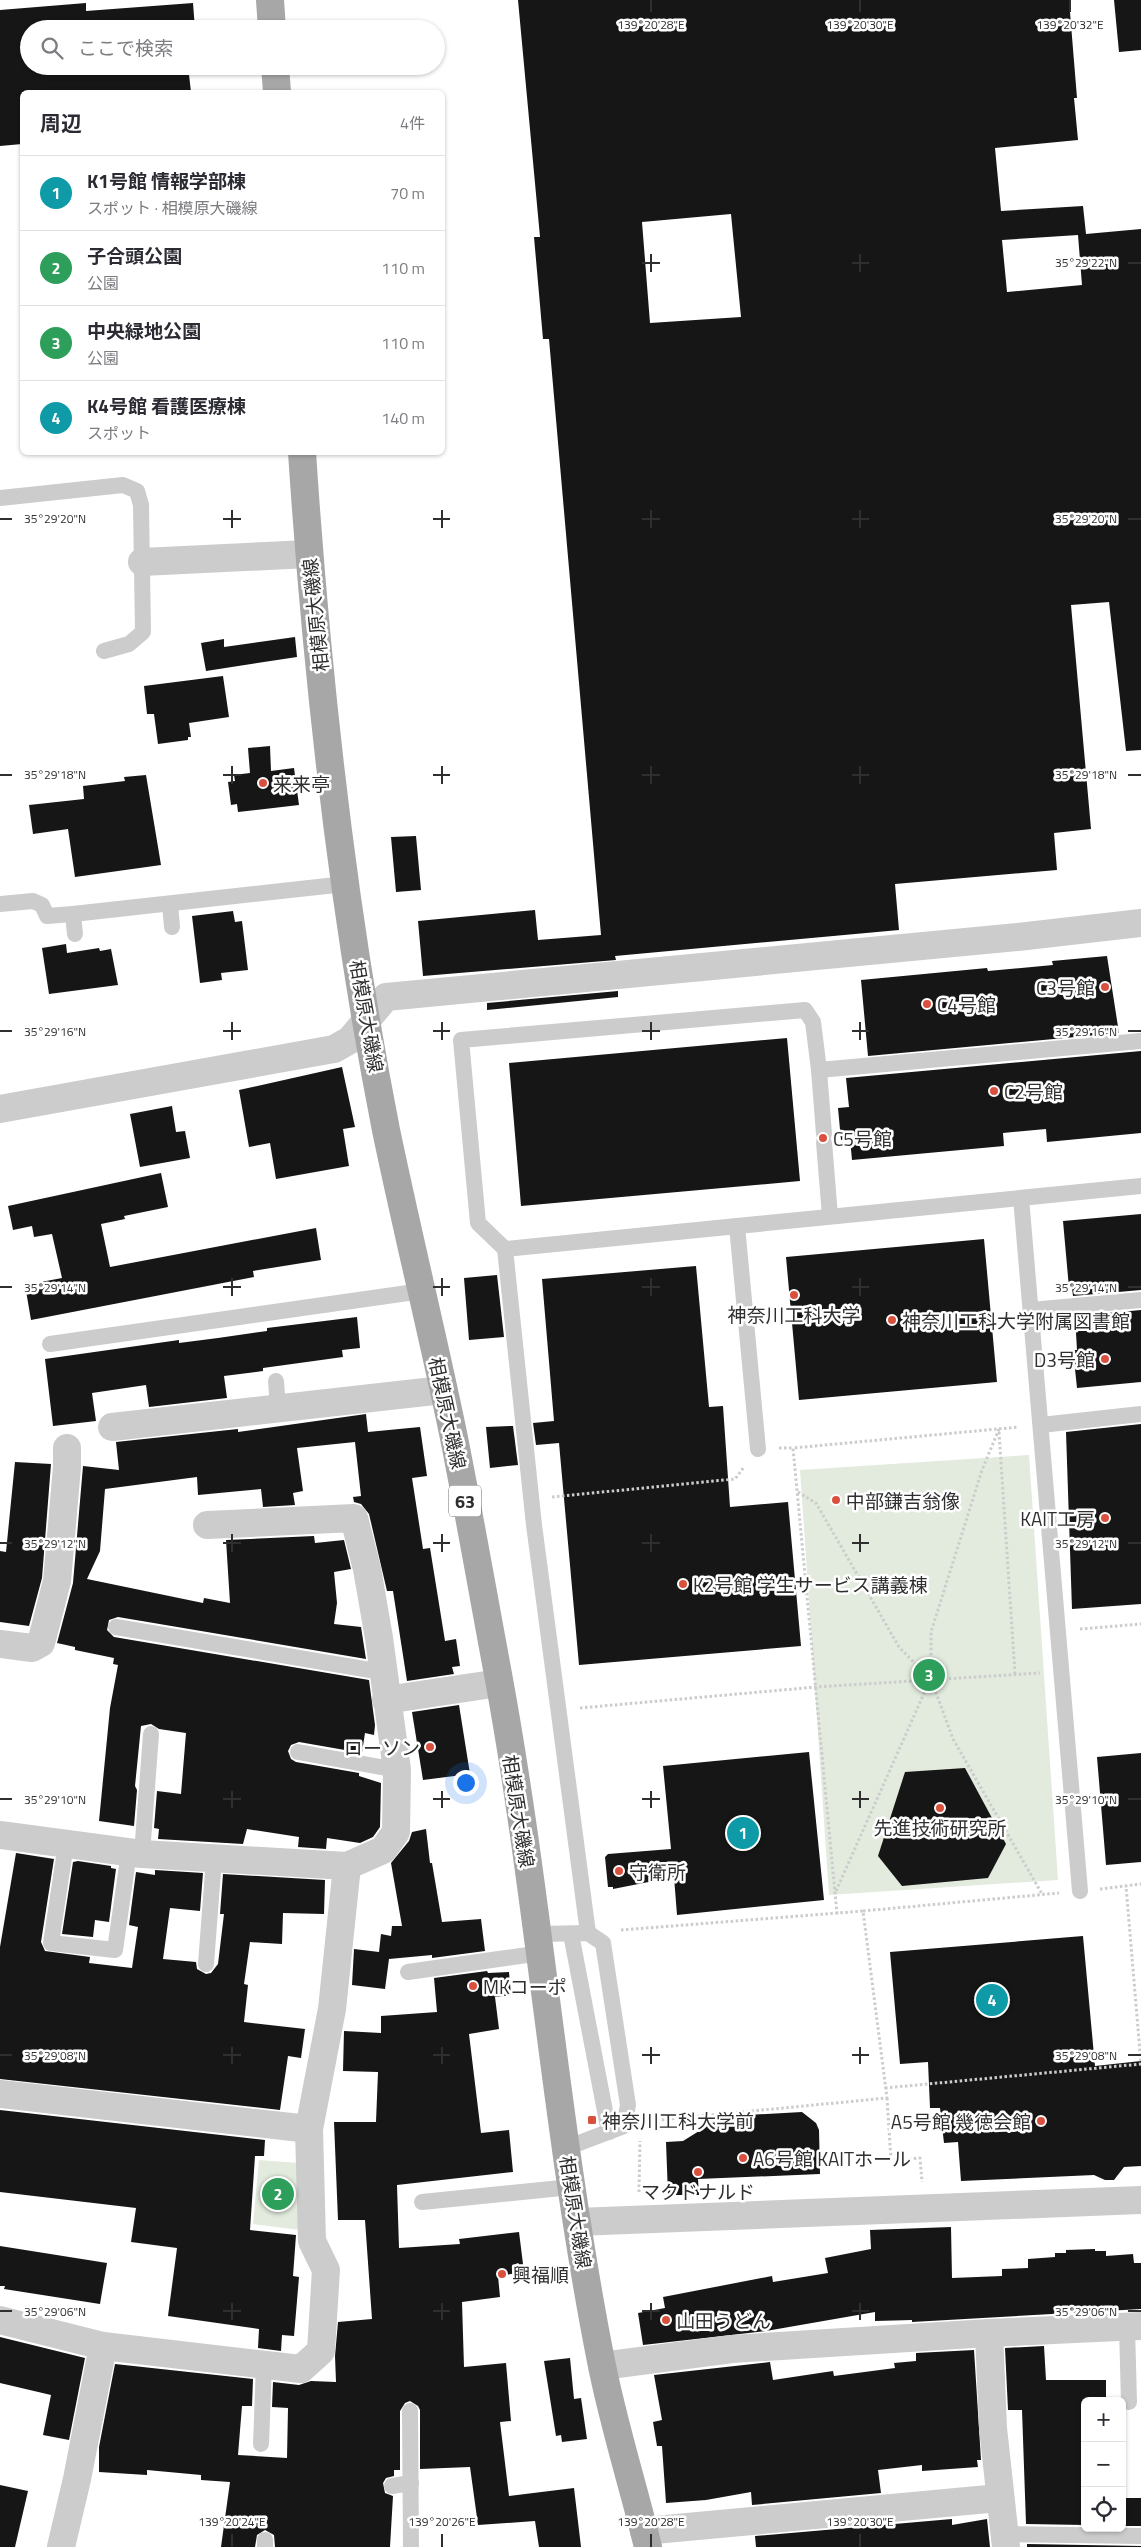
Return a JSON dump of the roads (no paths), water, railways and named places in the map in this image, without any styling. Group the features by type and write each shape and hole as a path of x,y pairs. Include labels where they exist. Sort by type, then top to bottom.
{"main road":[{"path":"270,0 271,20"},
{"path":"276,75 277,90"},
{"name":"相模原大磯線","path":"302,455 309,554 330,764 345,884 366,1018 386,1130 443,1390 500,1683 539,1944 577,2222 602,2366 646,2539"}],"street":[{"path":"142,562 309,554"},
{"path":"0,1109 334,1050 350,1040 366,1018 386,997 1018,938 1141,923"},
{"path":"112,1427 443,1390"},
{"path":"0,1644 32,1648 41,1643 57,1581 68,1467 67,1448"},
{"path":"0,1835 136,1853 347,1866 383,1850 396,1832 396,1770 379,1638 354,1518 207,1525"},
{"path":"386,1700 500,1683"},
{"path":"0,2320 103,2346 301,2369 321,2351 326,2270 312,2241 309,2129 332,2008 347,1866"},
{"path":"0,2094 309,2129"},
{"path":"577,2222 1141,2200"},
{"path":"602,2366 732,2349 990,2332 1134,2326"},
{"path":"990,2332 992,2428 999,2498 1006,2541"},
{"path":"61,2547 77,2479 103,2346"},
{"path":"646,2539 999,2498"}],"lane":[{"path":"0,498 123,485 137,491 141,505 143,632 129,644 104,651"},
{"path":"0,904 33,901 42,905 47,916 345,884"},
{"path":"170,904 172,927"},
{"path":"73,914 75,934"},
{"path":"588,1932 532,1499 505,1249 478,1223 461,1040 805,1010 814,1022 830,1216"},
{"path":"819,1070 1141,1041"},
{"path":"505,1249 1141,1186"},
{"path":"1021,1198 1060,1631 1080,1891"},
{"path":"737,1226 758,1449"},
{"path":"50,1344 422,1291"},
{"path":"1031,1310 1141,1300"},
{"path":"276,1381 278,1408"},
{"path":"1041,1425 1141,1414"},
{"path":"116,1627 382,1672"},
{"path":"66,1844 51,1943 115,1950 136,1853 151,1734"},
{"path":"298,1752 396,1770"},
{"path":"206,1964 214,1858"},
{"path":"408,1972 539,1944 572,1934 588,1932 603,1943 628,2105 624,2126 566,2148"},
{"path":"572,1934 609,2132"},
{"path":"422,2202 572,2187"},
{"path":"1129,2402 1134,2326"},
{"path":"261,2444 264,2365"},
{"path":"410,2411 411,2547"},
{"path":"392,2486 411,2483"},
{"path":"1006,2541 1141,2536"}],"place":[{"name":"来来亭","path":"263,783"},
{"name":"C3号館","path":"1105,987"},
{"name":"C4号館","path":"927,1004"},
{"name":"C2号館","path":"994,1091"},
{"name":"C5号館","path":"823,1138"},
{"name":"神奈川工科大学","path":"794,1295"},
{"name":"神奈川工科大学附属図書館","path":"892,1320"},
{"name":"D3号館","path":"1105,1359"},
{"name":"中部鎌吉翁像","path":"836,1500"},
{"name":"KAIT工房","path":"1105,1518"},
{"name":"K2号館 学生サービス講義棟","path":"683,1584"},
{"name":"中央緑地公園","path":"929,1675"},
{"name":"ローソン","path":"430,1747"},
{"name":"先進技術研究所","path":"940,1808"},
{"name":"K1号館 情報学部棟","path":"743,1833"},
{"name":"守衛所","path":"619,1871"},
{"name":"MKコーポ","path":"473,1986"},
{"name":"K4号館 看護医療棟","path":"992,2000"},
{"name":"神奈川工科大学前","path":"592,2120"},
{"name":"A5号館 幾徳会館","path":"1041,2121"},
{"name":"A6号館 KAITホール","path":"743,2158"},
{"name":"マクドナルド","path":"698,2172"},
{"name":"子合頭公園","path":"278,2194"},
{"name":"興福順","path":"502,2274"},
{"name":"山田うどん","path":"666,2320"}]}
